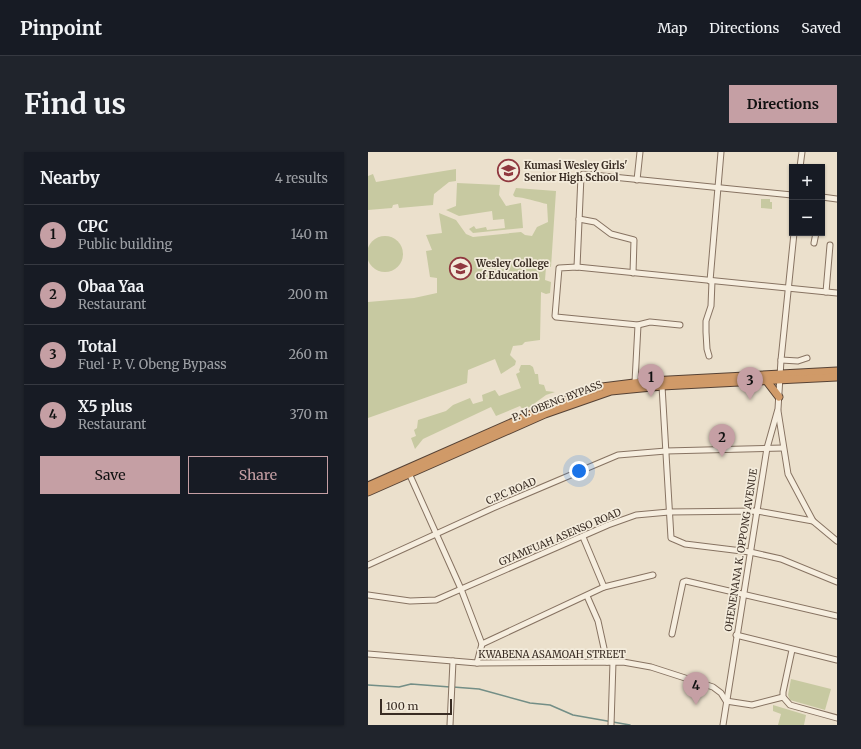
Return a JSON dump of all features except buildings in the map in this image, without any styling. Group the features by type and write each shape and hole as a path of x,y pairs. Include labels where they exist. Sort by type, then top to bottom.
{"highway":[{"name":"P. V. OBENG BYPASS","path":"368,492 408,471 583,393 602,387 635,382 780,376 837,371"},
{"name":"P. V. OBENG BYPASS","path":"368,486 611,390 766,380 780,376 837,377"},
{"path":"766,380 779,397"}],"street":[{"path":"637,180 640,152"},
{"path":"710,356 707,348 706,321 711,306 711,281 720,152"},
{"path":"800,164 802,152"},
{"path":"577,267 582,175 789,195"},
{"path":"825,197 837,199"},
{"path":"579,219 595,222 611,234 634,240 633,273"},
{"name":"OHENENANA K. OPPONG AVENUE","path":"722,725 767,448 778,408 781,360 794,236"},
{"path":"814,243 815,236"},
{"path":"826,292 830,245"},
{"path":"680,325 650,322 638,325 555,316 559,268 577,267 837,293"},
{"path":"635,382 638,325"},
{"path":"781,360 798,361 807,358"},
{"path":"662,386 670,533 674,541 685,544 750,552 781,559 837,582"},
{"path":"778,408 788,474 813,521 837,540"},
{"name":"C.P.C ROAD","path":"368,566 493,508 618,455 666,451 783,448"},
{"path":"408,471 461,589 482,644 477,662"},
{"name":"GYAMFUAH ASENSO ROAD","path":"461,589 636,515 669,512 757,511 813,521"},
{"path":"583,537 604,587"},
{"path":"482,644 604,587 653,575"},
{"path":"672,634 684,582 743,593 837,616"},
{"path":"368,594 410,601 422,601 436,600 461,589"},
{"path":"587,596 598,621 610,662 611,722"},
{"path":"736,635 837,660"},
{"path":"783,697 792,650"},
{"name":"KWABENA ASAMOAH STREET","path":"368,654 477,662 610,662 651,667 713,687 721,693 726,701"},
{"path":"450,725 453,661"},
{"path":"726,701 752,705 783,697"},
{"path":"783,697 790,705 837,718"}],"green space":[{"path":"456,169 456,181 449,182 434,194 433,205 399,208 398,204 393,205 392,208 368,210 368,176 373,174 376,182"},
{"path":"457,183 500,185 499,195 506,206 521,203 523,228 473,233 469,229 474,226 476,229 486,227 487,230 505,228 504,219 493,220 492,211 459,216 446,210 456,206"},
{"path":"516,188 556,191 551,267 546,267 545,280 551,282 550,293 546,294 541,292 540,340 525,342 522,345 513,346 510,355 516,361 515,365 501,374 495,359 468,370 467,383 368,418 368,302 414,298 437,293 437,278 430,277 426,251 432,250 426,235 442,233 439,213 456,220 466,234 473,237 521,232 525,235 532,236 537,227 548,222 547,204 515,197 513,195"},
{"path":"761,199 770,199 770,202 772,202 772,209 761,208"},
{"path":"389,236 398,241 402,247 402,261 398,267 389,272 381,272 372,267 368,261 367,250 372,241 378,237"},
{"path":"521,365 530,365 533,367 535,374 538,374 539,384 544,385 546,391 555,392 546,395 524,411 520,406 496,416 491,407 423,439 415,449 411,438 416,436 414,430 417,428 418,420 446,411 453,405 470,398 473,404 483,401 482,395 495,390 499,396 521,388 516,374 520,372 519,370"},
{"path":"791,679 831,689 825,710 790,700 788,695"},
{"path":"773,705 806,715 804,725 778,725 781,714 773,711"}],"waterway":[{"path":"368,685 399,687 411,684 450,687"},
{"path":"453,687 479,689 530,703 550,705 573,715 630,725"}],"place":[{"name":"Kumasi Wesley Girls' Senior High School","path":"508,171"},
{"name":"Wesley College of Education","path":"460,269"},
{"name":"CPC","path":"651,397"},
{"name":"Total","path":"750,400"},
{"name":"Obaa Yaa","path":"722,457"},
{"name":"X5 plus","path":"696,705"}]}
